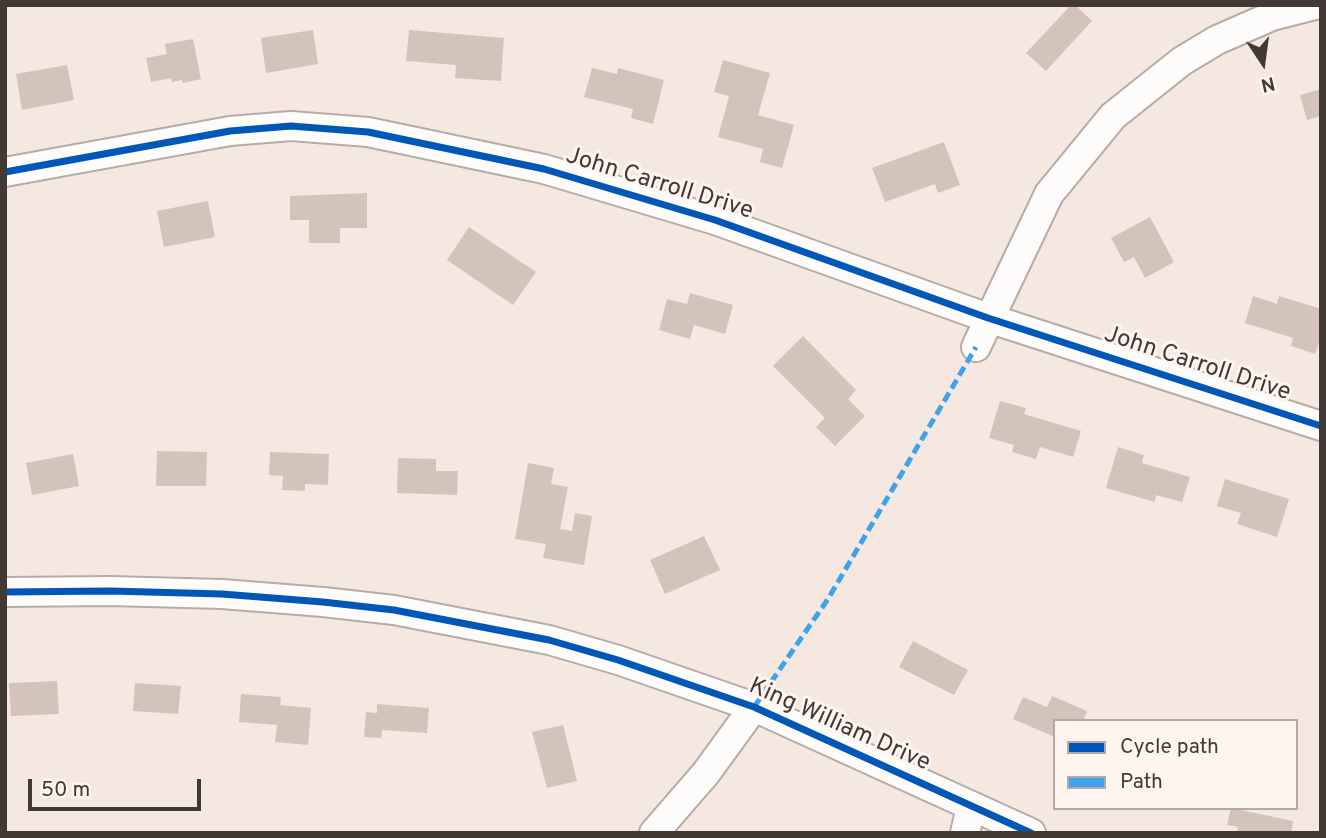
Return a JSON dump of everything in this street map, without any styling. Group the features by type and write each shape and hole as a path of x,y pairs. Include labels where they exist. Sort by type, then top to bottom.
{"street":[{"path":"976,347 1049,194 1113,116 1182,61 1217,40 1272,16 1315,5"},
{"name":"John Carroll Drive","path":"5,172 230,131 292,126 368,132 544,169 715,220 989,317 1321,426"},
{"name":"King William Drive","path":"5,592 222,594 394,610 549,640 618,660 754,708 968,820 1031,833"},
{"path":"654,833 706,773 754,708"}],"building":[{"path":"1071,5 1075,5 1092,21 1046,71 1026,53"},
{"path":"313,30 318,64 266,73 261,38"},
{"path":"409,30 504,38 501,81 455,78 456,65 406,61"},
{"path":"193,39 201,79 183,83 182,80 172,82 171,78 151,82 146,58 167,54 165,44"},
{"path":"723,60 770,73 758,115 794,125 782,168 760,162 763,149 718,137 729,96 714,92"},
{"path":"67,65 74,100 22,110 16,74"},
{"path":"592,68 617,74 618,68 664,80 653,124 631,118 633,109 584,97"},
{"path":"1321,89 1321,116 1307,120 1300,95"},
{"path":"944,142 960,185 938,193 935,184 885,202 872,168"},
{"path":"367,193 367,228 340,228 340,243 309,243 309,220 290,220 290,196"},
{"path":"208,201 215,237 164,247 157,211"},
{"path":"1150,217 1174,262 1145,278 1134,257 1124,262 1111,238"},
{"path":"469,227 536,272 513,305 447,260"},
{"path":"690,293 733,305 725,334 694,325 690,339 659,330 667,299 687,304"},
{"path":"1253,296 1277,304 1279,296 1321,309 1321,336 1315,354 1291,346 1293,338 1245,323"},
{"path":"803,336 856,390 848,399 865,416 835,446 816,427 825,418 773,366"},
{"path":"1000,401 1026,408 1024,414 1081,431 1073,457 1040,447 1036,459 1012,452 1014,445 989,438"},
{"path":"1118,447 1144,455 1142,463 1190,477 1182,502 1156,495 1155,502 1106,488"},
{"path":"157,451 207,452 206,486 156,486"},
{"path":"270,452 329,454 328,485 305,484 305,491 282,490 283,476 269,475"},
{"path":"73,454 79,486 32,495 26,463"},
{"path":"398,458 436,459 436,471 458,471 457,495 397,493"},
{"path":"528,463 554,468 551,484 568,487 560,529 572,531 575,513 592,516 584,565 543,558 546,544 515,539"},
{"path":"1225,479 1289,499 1277,537 1237,524 1241,513 1217,506"},
{"path":"704,536 720,570 665,594 650,560"},
{"path":"913,641 968,670 954,695 899,667"},
{"path":"57,681 59,714 11,716 9,683"},
{"path":"135,683 181,686 178,714 133,711"},
{"path":"241,694 281,697 280,705 311,708 308,745 275,742 277,725 239,722"},
{"path":"1052,696 1087,711 1084,719 1053,719 1053,736 1013,719 1023,697 1047,707"},
{"path":"377,704 429,708 427,733 382,730 381,738 364,737 366,712 377,713"},
{"path":"563,725 577,781 547,788 532,732"},
{"path":"1231,810 1293,821 1291,833 1237,833 1238,827 1227,825"}],"marked path":[{"path":"754,707 828,599 976,347"}],"cycle path":[{"path":"5,172 230,131 291,126 368,132 544,169 715,220 988,318 1321,426"},
{"path":"5,592 222,594 323,602 394,610 549,640 618,660 754,707 1031,833"}]}
